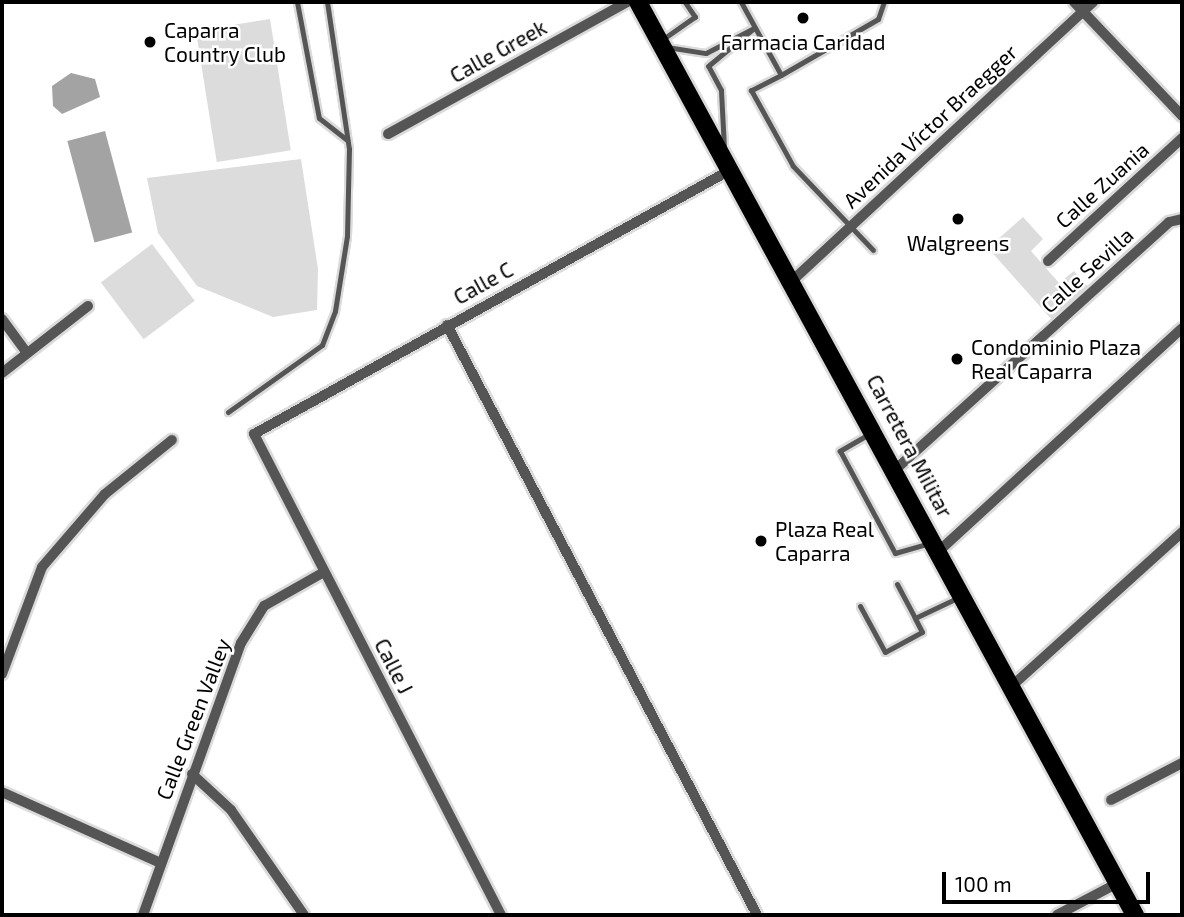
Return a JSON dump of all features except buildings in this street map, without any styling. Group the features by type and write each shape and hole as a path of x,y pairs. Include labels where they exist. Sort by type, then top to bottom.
{"main road":[{"name":"Carretera Militar","path":"638,2 794,279 1014,684 1135,915"}],"street":[{"name":"Calle Greek","path":"388,134 627,2"},
{"path":"1074,2 1182,116"},
{"name":"Avenida Víctor Braegger","path":"794,279 1093,2"},
{"name":"Calle Zuania","path":"1048,261 1182,138"},
{"name":"Calle C","path":"254,434 728,162"},
{"name":"Calle Sevilla","path":"896,469 1169,222 1182,219"},
{"path":"2,373 88,306"},
{"path":"2,319 27,353"},
{"path":"447,325 758,915"},
{"path":"937,546 1182,328"},
{"name":"Calle J","path":"254,434 501,915"},
{"path":"2,674 42,567 105,494 172,440"},
{"path":"1014,684 1182,532"},
{"name":"Calle Green Valley","path":"143,915 191,774 241,643 264,606 324,572"},
{"path":"1111,800 1182,763"},
{"path":"191,774 232,810 304,915"},
{"path":"2,792 161,863"},
{"path":"1057,915 1118,883"}],"lane":[{"path":"297,2 319,118 347,140"},
{"path":"228,412 322,345 347,236 347,140 327,2"},
{"path":"661,44 695,17 685,2"},
{"path":"741,2 781,75"},
{"path":"873,250 793,166 751,90 864,27 882,14 884,2"},
{"path":"661,44 706,53 754,28"},
{"path":"728,162 721,90 708,66 754,28"},
{"path":"875,430 840,451 895,554 937,546"},
{"path":"860,606 885,652 922,632 897,584"},
{"path":"915,618 965,595"}],"shaded area":[{"path":"270,19 291,150 217,162 196,31"},
{"path":"71,73 95,79 100,97 62,114 53,106 52,86"},
{"path":"105,131 132,232 95,243 67,141"},
{"path":"301,159 318,269 317,310 273,317 197,286 158,233 147,178"},
{"path":"1023,217 1043,239 1031,251 1059,283 1074,271 1091,290 1054,322 988,248"},
{"path":"152,244 195,301 144,339 101,283"}],"place":[{"name":"Farmacia Caridad","path":"803,18"},
{"name":"Caparra Country Club","path":"150,42"},
{"name":"Walgreens","path":"958,219"},
{"name":"Condominio Plaza Real Caparra","path":"957,359"},
{"name":"Plaza Real Caparra","path":"761,541"}]}
